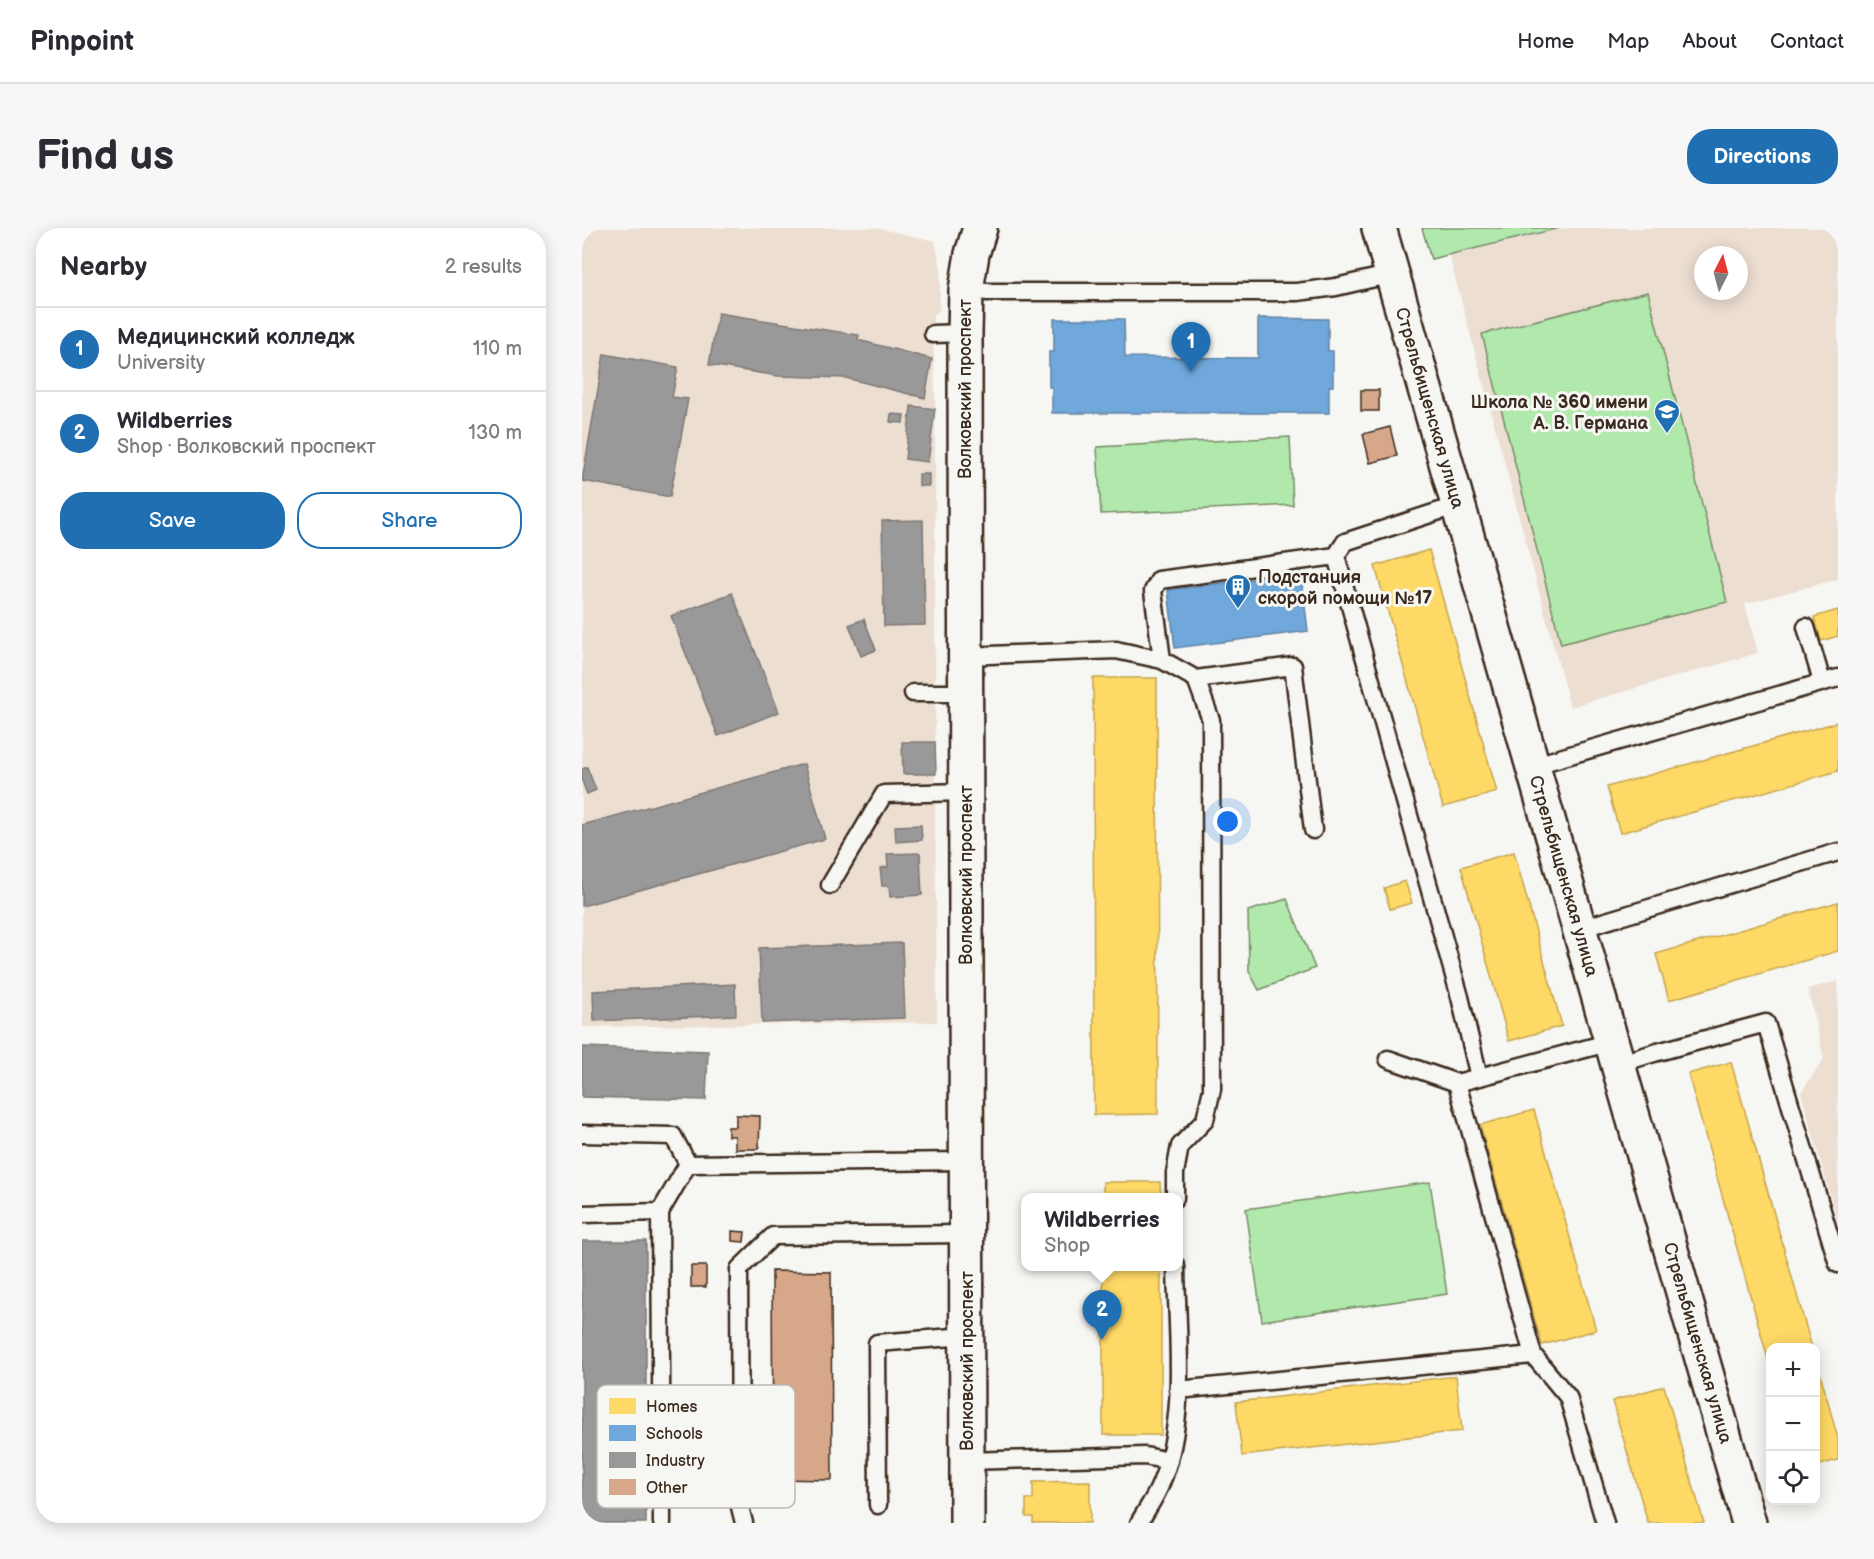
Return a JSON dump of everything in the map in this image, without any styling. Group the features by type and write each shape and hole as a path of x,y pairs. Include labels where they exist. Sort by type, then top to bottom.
{"street":[{"name":"Волковский проспект","path":"967,1523 965,656 949,334 966,290 972,254 980,228"},
{"name":"Стрельбищенская улица","path":"1378,228 1749,1523"}],"lane":[{"path":"966,290 988,292 1297,292 1336,287 1392,274"},
{"path":"1458,505 1345,542 1336,556 1451,963 1479,1077"},
{"path":"1162,660 1153,591 1159,580 1336,556"},
{"path":"1532,766 1830,680 1806,627"},
{"path":"965,656 1116,650 1162,660 1196,679 1293,666 1313,830"},
{"path":"1175,1193 1175,1173 1180,1146 1205,1120 1212,1089 1211,720 1196,679"},
{"path":"913,693 965,693"},
{"path":"830,885 884,794 966,792"},
{"path":"1579,928 1838,852"},
{"path":"1388,1059 1457,1083 1615,1053 1654,1053 1766,1023 1838,1264"},
{"path":"1457,1083 1533,1355 1568,1397 1605,1523"},
{"path":"582,1134 673,1136 688,1164"},
{"path":"688,1164 966,1161"},
{"path":"661,1385 660,1212 688,1164"},
{"path":"582,1214 660,1212"},
{"path":"739,1385 739,1269 773,1236 966,1234"},
{"path":"1139,1523 1161,1484 1176,1429 1178,1390 1176,1271"},
{"path":"878,1505 877,1343 966,1336"},
{"path":"1178,1390 1533,1355"},
{"path":"967,1461 1145,1456 1169,1461"},
{"path":"662,1508 662,1523"},
{"path":"740,1508 744,1523"}],"shaded area":[{"path":"582,228 877,228 935,241 941,268 939,310 933,316 937,1022 582,1027"},
{"name":"Школа № 360 имени А. В. Германа","path":"1565,228 1838,228 1838,579 1745,604 1758,653 1570,707 1449,255"},
{"path":"1838,981 1838,1223 1801,1092 1824,1059 1808,989"}],"green space":[{"path":"1422,228 1560,228 1431,259"},
{"path":"1648,292 1727,602 1561,644 1482,334"},
{"path":"1290,437 1293,505 1101,514 1097,447"},
{"path":"1287,899 1315,968 1259,990 1249,971 1248,911"},
{"path":"1430,1182 1447,1294 1262,1321 1246,1209"}],"building: Homes":[{"path":"1429,550 1497,792 1443,807 1375,566"},
{"path":"1838,610 1838,636 1821,641 1814,617"},
{"path":"1093,678 1157,678 1158,1114 1094,1115"},
{"path":"1838,722 1838,771 1620,833 1607,787"},
{"path":"1514,852 1562,1026 1509,1041 1461,867"},
{"path":"1405,881 1412,903 1390,909 1384,888"},
{"path":"1838,902 1838,951 1669,1000 1656,954"},
{"path":"1731,1062 1811,1343 1766,1343 1766,1352 1688,1074"},
{"path":"1534,1110 1596,1330 1542,1345 1480,1125"},
{"path":"1103,1182 1160,1182 1161,1193 1103,1193"},
{"path":"1103,1271 1161,1271 1161,1435 1103,1435"},
{"path":"1820,1373 1838,1439 1838,1460 1820,1465"},
{"path":"1456,1376 1462,1431 1242,1456 1236,1402"},
{"path":"1664,1386 1704,1523 1648,1523 1612,1401"},
{"path":"1090,1481 1090,1523 1033,1523 1033,1517 1026,1517 1026,1499 1033,1499 1033,1482"}],"building: Schools":[{"path":"1258,318 1328,319 1328,351 1333,351 1333,386 1329,386 1329,413 1052,413 1049,352 1054,352 1054,319 1124,319 1125,357 1258,358"},
{"name":"Подстанция скорой помощи №17","path":"1301,573 1308,631 1175,648 1168,590"}],"building: Industry":[{"path":"718,313 859,335 858,340 932,359 925,398 846,378 778,376 709,365"},
{"path":"604,354 678,367 672,397 688,399 670,497 582,481"},
{"path":"911,406 935,409 928,462 905,459"},
{"path":"891,414 904,415 903,423 890,422"},
{"path":"919,474 929,474 929,486 919,486"},
{"path":"923,520 925,625 884,626 882,521"},
{"path":"732,593 779,712 718,736 671,616"},
{"path":"864,619 876,650 861,656 849,625"},
{"path":"902,742 935,742 936,774 903,774"},
{"path":"804,764 825,839 582,906 582,825"},
{"path":"587,767 596,790 587,794 582,781 582,769"},
{"path":"921,825 922,840 896,842 895,826"},
{"path":"920,853 922,895 890,897 889,886 882,886 880,868 888,867 887,854"},
{"path":"902,943 905,1018 762,1023 759,948"},
{"path":"735,984 736,1015 594,1021 593,991"},
{"path":"582,1047 708,1051 706,1100 582,1097"},
{"path":"582,1241 646,1241 646,1385 597,1385 597,1508 646,1508 646,1523 582,1523"}],"building: Other":[{"path":"1361,390 1379,390 1379,411 1361,411"},
{"path":"1390,427 1397,456 1370,463 1363,434"},
{"path":"736,1115 760,1116 759,1149 735,1149 735,1136 728,1136 728,1127 736,1127"},
{"path":"732,1231 745,1232 744,1242 732,1241"},
{"path":"691,1266 706,1266 706,1287 691,1287"},
{"path":"772,1271 831,1272 832,1480 795,1479 795,1385 773,1385"}],"place":[{"name":"Медицинский колледж","path":"1191,372"},
{"name":"Школа № 360 имени А. В. Германа","path":"1667,435"},
{"name":"Подстанция скорой помощи №17","path":"1238,610"},
{"name":"Wildberries","path":"1102,1340"}]}
